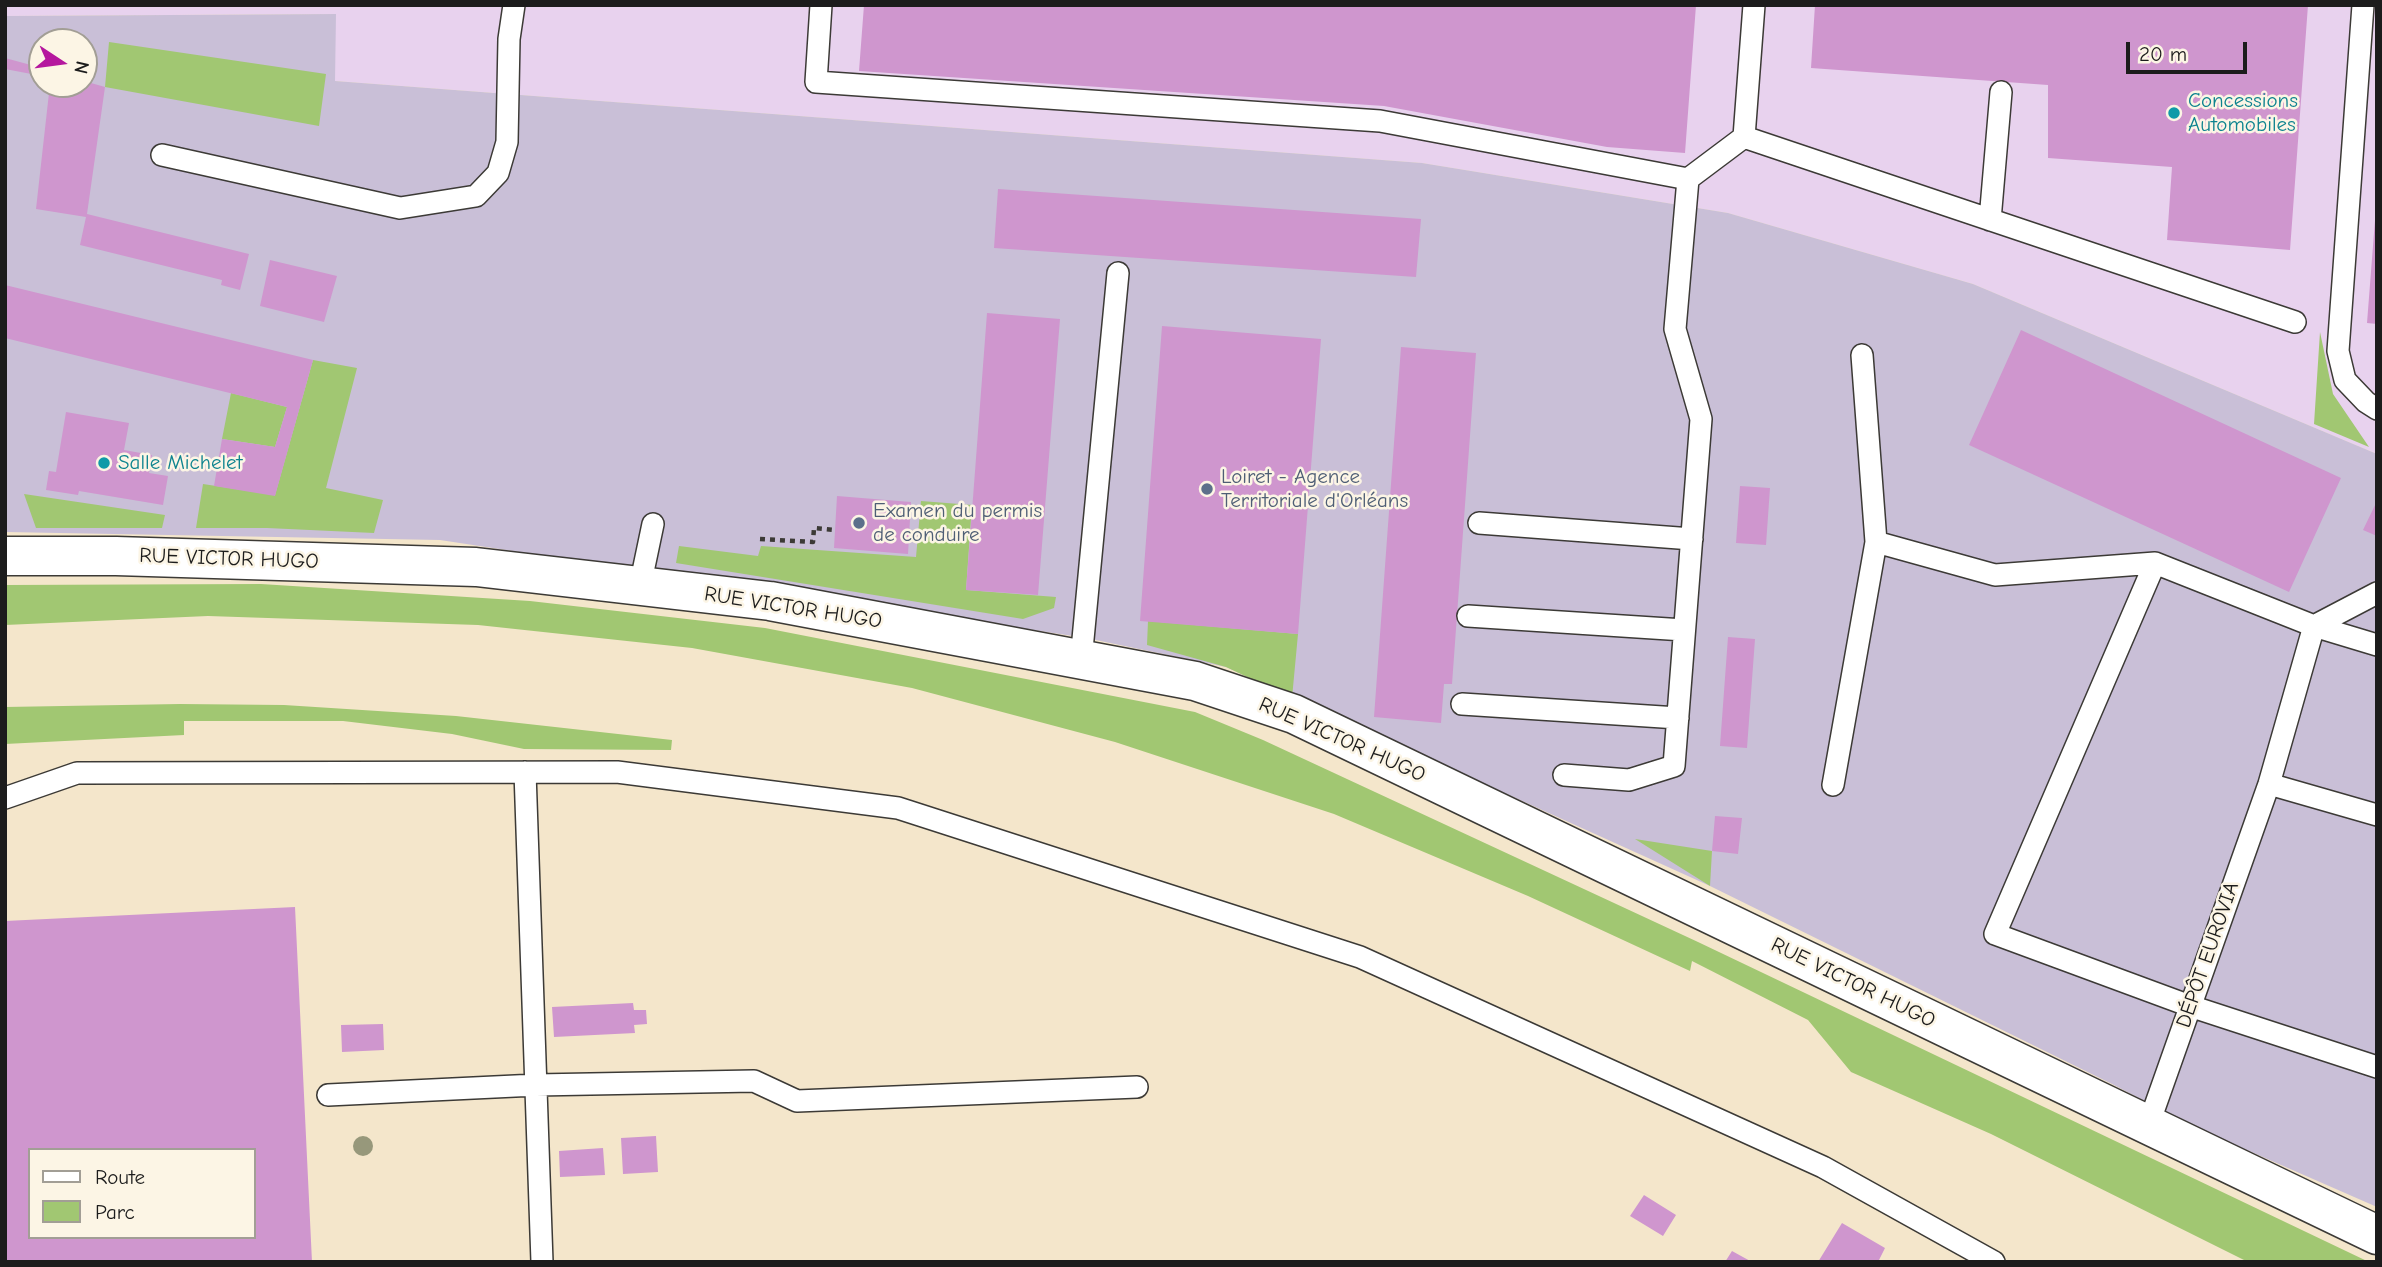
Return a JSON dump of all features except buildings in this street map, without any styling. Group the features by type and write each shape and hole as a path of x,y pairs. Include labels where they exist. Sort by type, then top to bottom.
{"street":[{"name":"RUE VICTOR HUGO","path":"5,556 116,556 476,567 769,601 1195,681 1294,714 2377,1235"}],"lane":[{"path":"162,155 400,208 476,196 498,173 507,142 509,39 514,5"},
{"path":"821,5 816,82 1380,121 1688,179 1744,137 1754,5"},
{"path":"2362,5 2368,38 2338,351 2345,380 2366,402 2377,409"},
{"path":"1990,220 2001,92"},
{"path":"1744,137 2295,322"},
{"path":"1564,775 1629,780 1674,766 1701,419 1675,329 1688,179"},
{"path":"1081,660 1118,273"},
{"path":"1833,785 1876,542 1862,355"},
{"path":"1479,523 1692,539"},
{"path":"640,586 653,524"},
{"path":"1876,542 1994,575 2155,562 2314,626 2377,645"},
{"path":"2155,562 1995,934 2190,1006 2377,1067"},
{"path":"2314,626 2377,593"},
{"path":"1468,616 1684,631"},
{"name":"DÉPÔT EUROVIA","path":"2148,1126 2269,784 2314,626"},
{"path":"1462,704 1678,718"},
{"path":"525,772 542,1262"},
{"path":"5,798 77,773 617,772 898,807 1360,957 1823,1167 1994,1262"},
{"path":"2269,784 2377,815"},
{"path":"328,1095 536,1085 754,1081 797,1101 1137,1087"}],"path":[{"path":"760,539 813,542 814,528 835,530"}],"shaded area":[{"path":"5,5 2377,5 2377,454 1973,284 1728,213 1422,163 335,81 335,14 5,16"},
{"path":"336,14 335,81 1422,163 1728,213 1973,284 2377,454 2377,1207 2192,1126 1710,886 1226,667 1086,638 440,540 5,532 5,16"}],"green space":[{"path":"109,42 326,74 319,126 105,87"},
{"path":"2320,332 2333,394 2369,447 2314,424"},
{"path":"313,360 357,368 326,488 383,500 374,533 196,528 203,484 275,495"},
{"path":"231,393 287,407 275,447 222,439"},
{"path":"24,494 165,515 162,528 36,528"},
{"path":"921,501 972,505 966,590 1056,597 1054,608 1023,619 676,563 679,546 758,556 761,546 916,557"},
{"path":"261,584 530,601 765,628 1195,712 1263,740 1698,942 2369,1262 2248,1262 1991,1134 1851,1072 1808,1020 1692,961 1690,971 1528,896 1334,814 1115,742 912,688 692,648 478,625 208,616 5,625 5,585"},
{"path":"1148,621 1298,634 1292,698 1226,667 1147,645"},
{"path":"284,705 456,716 672,740 671,750 524,749 452,734 343,721 184,721 184,735 5,744 5,707"},
{"path":"1635,839 1712,851 1710,886"}],"place":[{"name":"Concessions Automobiles","path":"2174,113"},
{"name":"Salle Michelet","path":"104,463"},
{"name":"Loiret - Agence Territoriale d'Orléans","path":"1207,489"},
{"name":"Examen du permis de conduire","path":"859,523"}]}
